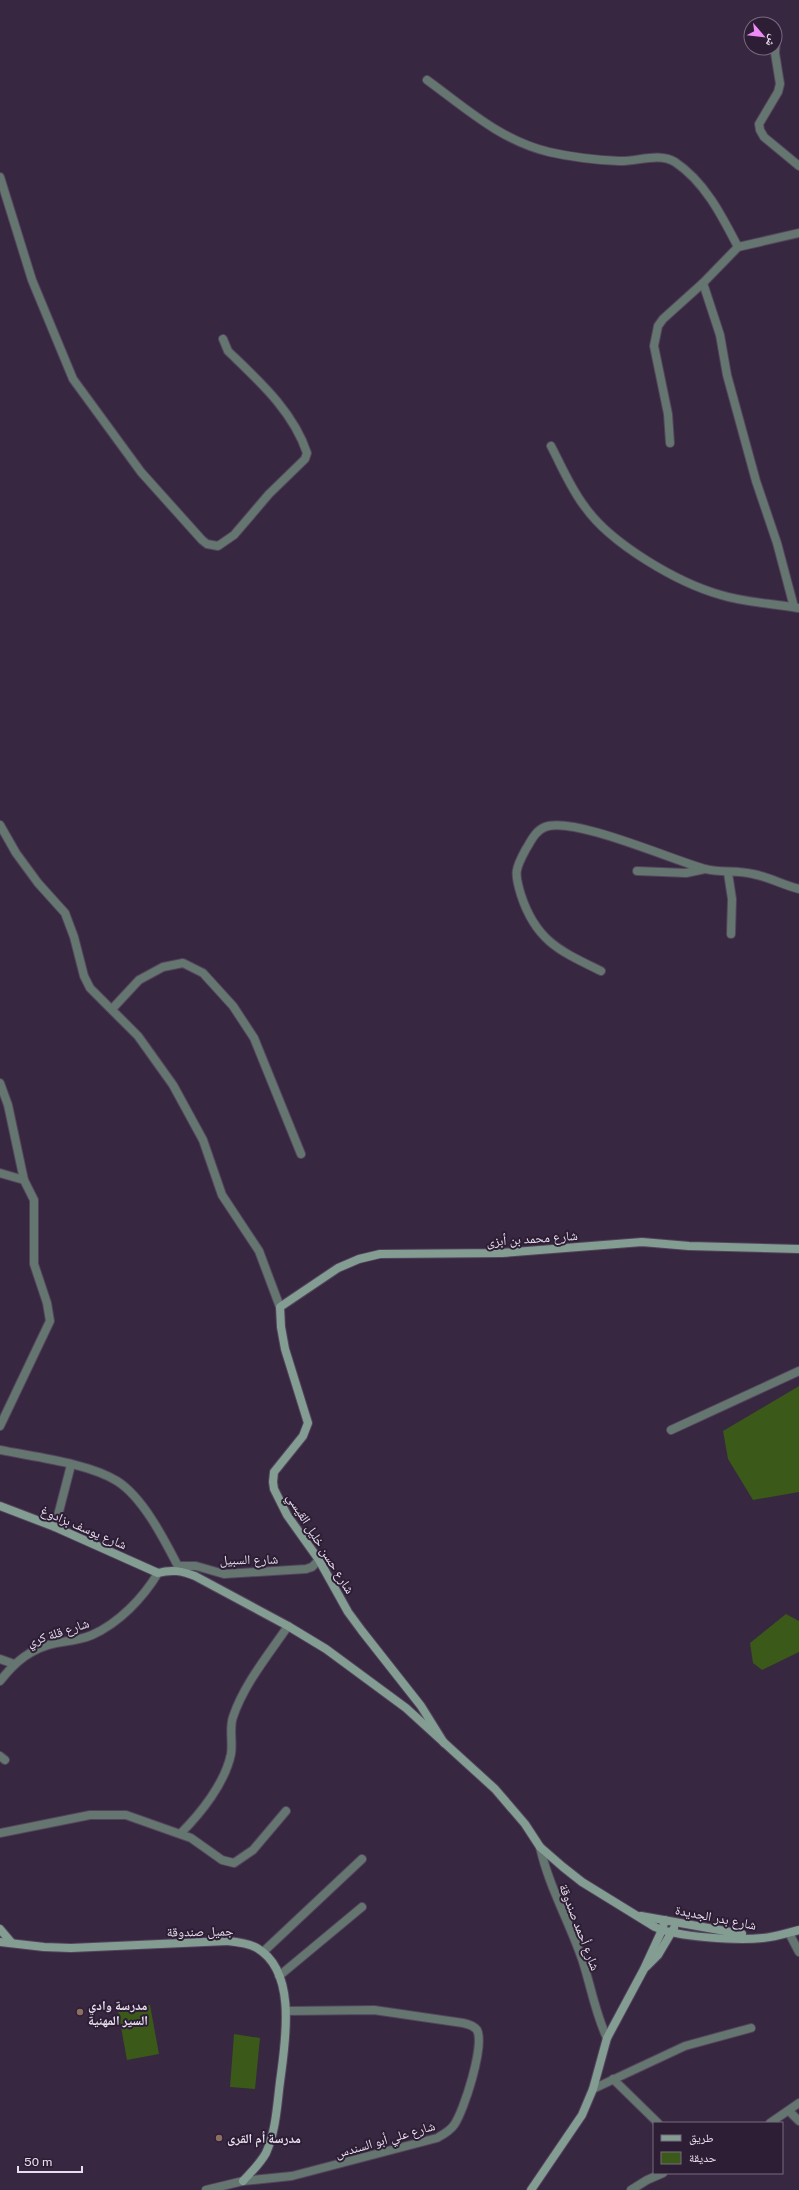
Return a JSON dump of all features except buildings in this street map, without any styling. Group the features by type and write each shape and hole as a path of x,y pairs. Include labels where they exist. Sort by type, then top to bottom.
{"main road":[{"name":"شارع محمد بن أبزى","path":"280,1307 338,1268 359,1259 380,1254 502,1253 642,1242 689,1246 799,1249"},
{"name":"شارع حسن خليل القيسي","path":"280,1307 281,1328 285,1349 308,1423 303,1436 274,1472 272,1482 287,1515 319,1560 362,1631 421,1706 444,1743"},
{"name":"شارع يوسف بزادوغ","path":"0,1506 55,1527 158,1573"},
{"name":"شارع حسن خليل القيسي","path":"179,1568 212,1584 288,1626 326,1649 382,1690 427,1725 444,1743 495,1789 525,1824 540,1847 582,1882 662,1930"},
{"path":"158,1573 179,1568"},
{"name":"شارع حسن خليل القيسي","path":"640,1916 664,1920"},
{"path":"530,2190 582,2115 593,2089 607,2038 644,1969 662,1930 664,1920"},
{"name":"شارع بدر الجديدة","path":"664,1920 762,1938"},
{"path":"644,1969 658,1955 672,1932 675,1922"},
{"path":"0,1929 11,1942"},
{"name":"شارع بدر الجديدة","path":"662,1930 694,1936 762,1938 799,1930"},
{"name":"جميل صندوقة","path":"0,1942 11,1942 44,1947 71,1948 227,1941 244,1943 263,1952 272,1963 279,1976 286,2011 284,2056 273,2131 261,2162 243,2181"}],"street":[{"path":"775,56 780,84 778,92 759,124 760,130 764,137 799,166"},
{"path":"427,80 501,134 525,144 550,152 605,160 621,161 662,158 675,162 705,191 738,247"},
{"path":"0,177 32,280 73,379 141,472 162,498 202,540 207,544 218,546 234,535 269,494 305,459 308,453 294,424 284,409 228,351 223,339"},
{"path":"670,443 668,414 654,346 655,334 662,319 703,283 738,247 799,233"},
{"path":"551,446 585,508 612,536 631,549 692,585 720,595 755,603 797,608 756,481 727,375 720,335 703,283"},
{"name":"شارع حسن خليل القيسي","path":"0,825 13,848 38,883 65,913 74,937 86,982 148,1048 190,1116 203,1140 222,1195 259,1251 280,1307"},
{"path":"601,971 564,953 548,942 539,932 526,907 516,880 516,869 534,835 545,827 566,826 599,834 705,869 728,873 754,874 799,889"},
{"path":"637,870 686,873 705,869"},
{"path":"728,873 732,899 731,934"},
{"path":"112,1009 139,980 163,967 183,963 204,973 233,1006 254,1038 301,1154"},
{"path":"0,1083 8,1105 24,1180 34,1200 34,1264 47,1303 50,1321 4,1408 0,1426"},
{"path":"0,1173 24,1180"},
{"path":"671,1430 799,1371"},
{"path":"0,1450 71,1465 110,1477 128,1489 151,1520 179,1568"},
{"path":"55,1527 71,1465"},
{"name":"شارع السبيل","path":"179,1568 196,1566 221,1573 234,1574 306,1569 312,1567 319,1560"},
{"name":"شارع قلة كري","path":"0,1681 22,1657 42,1647 83,1638 102,1629 142,1597 158,1573"},
{"path":"181,1833 204,1806 221,1778 231,1752 231,1723 235,1712 263,1663 288,1626"},
{"path":"0,1659 14,1664"},
{"path":"0,1833 90,1815 119,1814 142,1819 181,1833 205,1846 222,1860 234,1863 253,1850 286,1811"},
{"name":"شارع أحمد صندوقة","path":"540,1847 546,1869 582,1958 596,2011 607,2038"},
{"path":"263,1952 362,1859"},
{"path":"279,1976 362,1907"},
{"path":"789,1933 799,1952"},
{"name":"شارع علي أبو السندس","path":"206,2190 243,2181 292,2176 437,2138 452,2128 459,2117 472,2076 479,2037 475,2028 463,2023 374,2010 286,2011"},
{"path":"593,2089 685,2046 751,2028"},
{"path":"613,2079 657,2122"},
{"path":"772,2122 789,2112 799,2103"},
{"path":"789,2112 799,2121"},
{"path":"632,2190 647,2180 662,2174"},
{"path":"238,2190 243,2181"}],"green space":[{"path":"799,1386 799,1492 753,1500 728,1459 723,1431"},
{"path":"786,1614 799,1621 799,1652 762,1670 753,1663 750,1643"},
{"path":"150,2005 159,2054 127,2060 118,2011"},
{"path":"234,2034 260,2038 255,2089 230,2087"}],"place":[{"name":"مدرسة وادي السير المهنية","path":"80,2012"},
{"name":"مدرسة أم القرى","path":"219,2138"}]}
